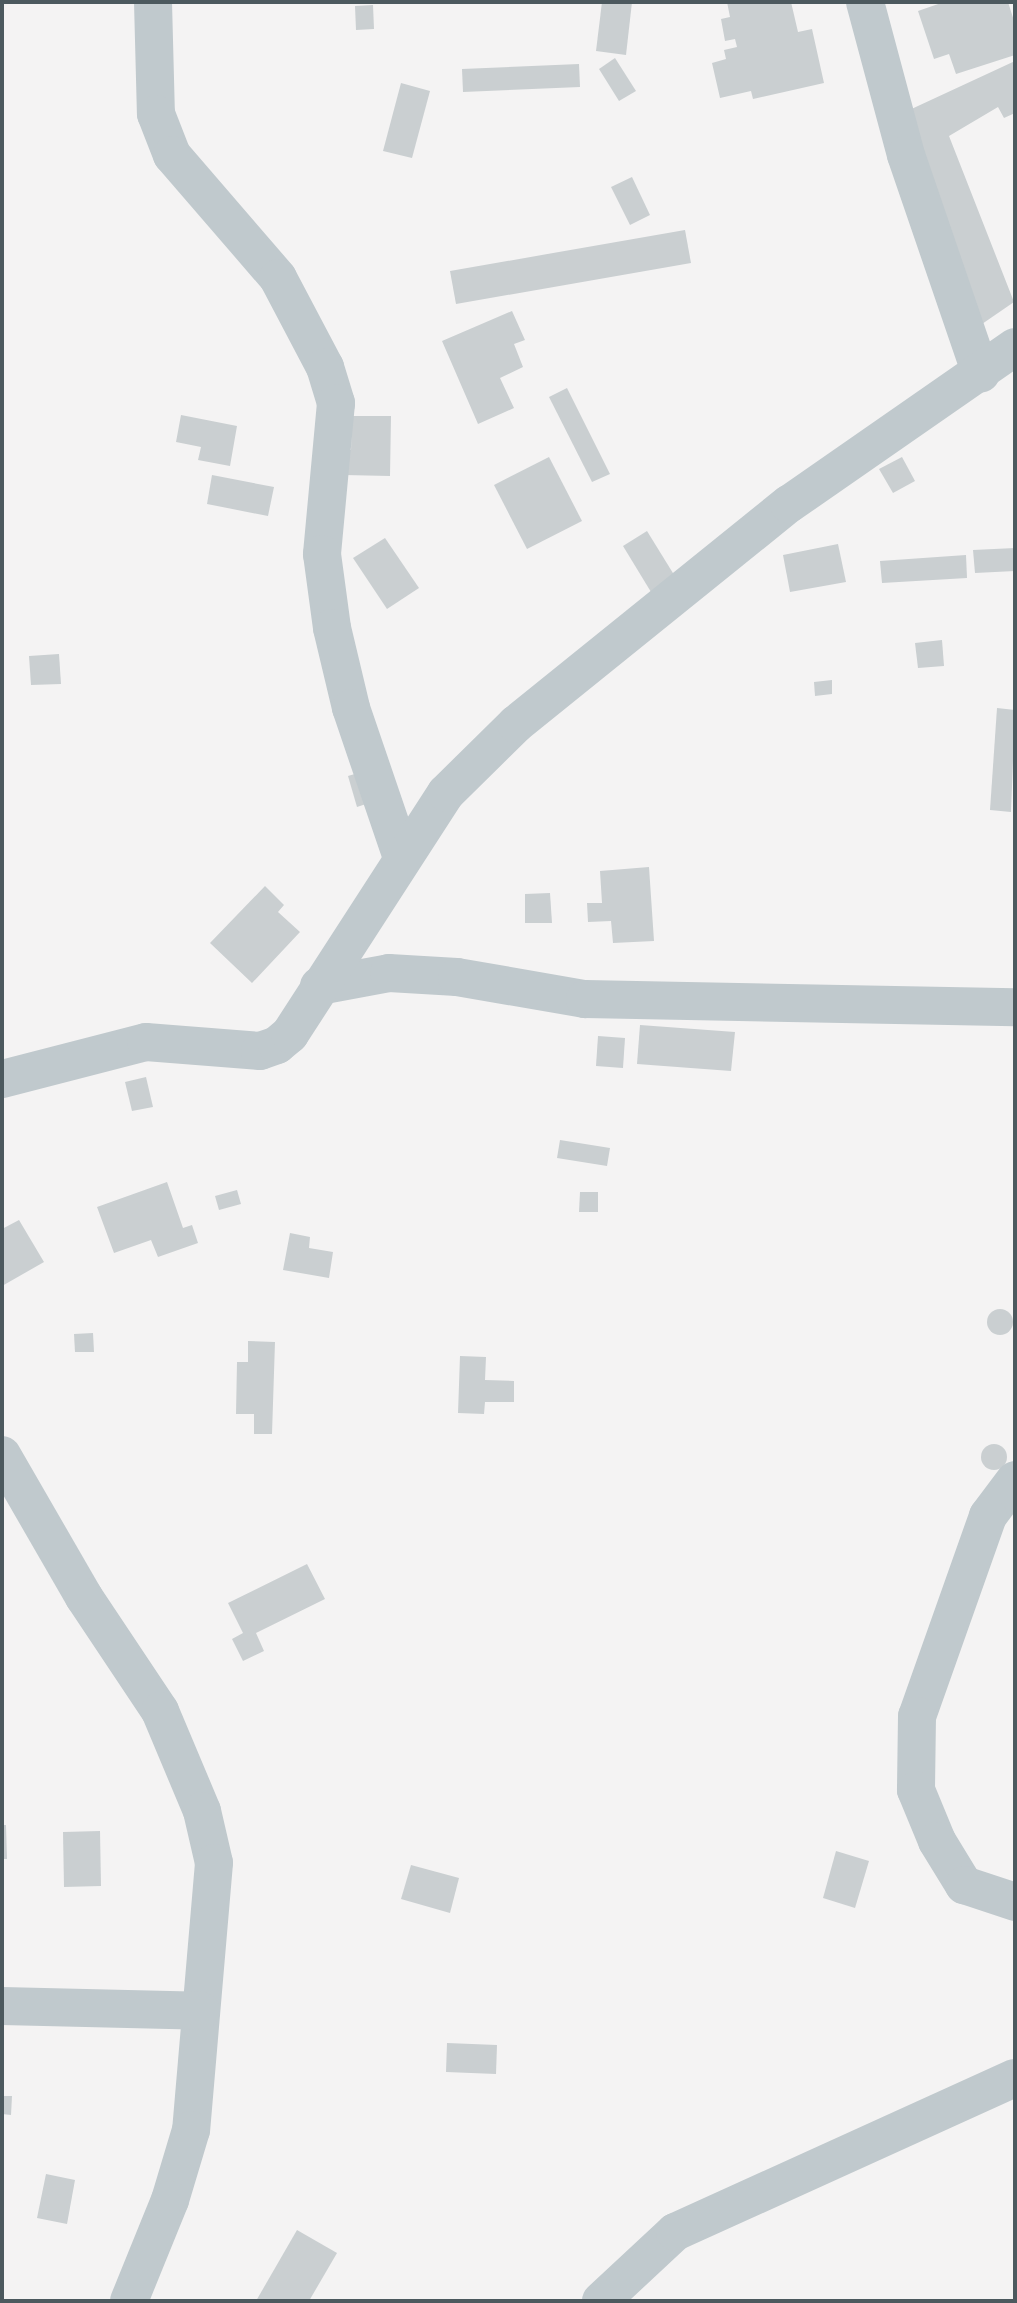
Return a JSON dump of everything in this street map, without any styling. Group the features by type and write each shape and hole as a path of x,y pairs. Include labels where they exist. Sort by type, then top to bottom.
{"street":[{"path":"153,2 156,114 172,155 278,278 326,367 336,403 322,554 331,628 351,708 401,855"},
{"path":"864,2 906,155 981,374"},
{"path":"2,1079 146,1042 260,1051 277,1045 290,1034 401,855 446,793 516,724 789,504 981,374 1015,347"},
{"path":"360,922 389,973"},
{"path":"319,986 389,973 457,977 598,1000 1015,1007"},
{"path":"2,1455 84,1597 160,1711 202,1811 215,1863 215,1898 201,2011 191,2130 170,2200 129,2301"},
{"path":"1015,1480 988,1517 917,1716 916,1790 937,1841 964,1885 1015,1902"},
{"path":"2,2006 201,2011"},
{"path":"600,2301 675,2232 1015,2078"}],"building":[{"path":"602,2 632,2 626,55 596,51"},
{"path":"727,2 791,2 798,32 812,29 824,83 753,99 751,91 720,98 712,63 726,59 724,50 737,47 735,39 725,41 721,19 730,17"},
{"path":"944,2 1008,2 1015,24 1015,55 956,74 949,54 934,59 918,11"},
{"path":"373,5 374,29 356,30 355,6"},
{"path":"615,58 636,91 619,101 599,69"},
{"path":"1015,61 1015,113 1004,118 998,107 949,136 1014,302 982,324 905,112"},
{"path":"579,64 580,87 463,92 462,69"},
{"path":"401,83 430,91 412,158 383,151"},
{"path":"632,177 650,215 630,225 611,187"},
{"path":"685,230 691,263 456,304 450,271"},
{"path":"512,311 525,340 514,344 523,367 500,378 514,408 478,424 442,341"},
{"path":"567,388 610,474 592,482 549,397"},
{"path":"181,415 237,426 230,466 198,460 201,447 176,442"},
{"path":"352,416 391,416 390,476 344,475 344,450 351,450"},
{"path":"549,457 582,521 527,549 494,485"},
{"path":"902,457 915,481 893,493 879,469"},
{"path":"212,475 274,487 268,516 207,504"},
{"path":"647,531 676,578 651,592 623,546"},
{"path":"385,538 419,588 387,609 353,558"},
{"path":"838,544 846,582 790,592 783,555"},
{"path":"1015,548 1015,571 975,573 973,550"},
{"path":"966,555 967,578 882,583 880,561"},
{"path":"942,640 944,666 918,668 915,643"},
{"path":"59,654 61,684 31,685 29,656"},
{"path":"832,680 832,694 815,696 814,682"},
{"path":"997,708 1015,710 1011,812 990,810"},
{"path":"365,771 375,801 357,807 348,776"},
{"path":"649,867 654,941 613,943 611,921 588,922 587,903 602,903 600,871"},
{"path":"265,886 284,905 278,912 300,932 252,983 210,943"},
{"path":"550,893 552,923 525,923 525,894"},
{"path":"640,1025 735,1032 731,1071 637,1064"},
{"path":"598,1036 625,1038 623,1068 596,1066"},
{"path":"146,1077 153,1107 132,1111 125,1082"},
{"path":"560,1140 610,1148 607,1166 557,1158"},
{"path":"167,1182 183,1228 192,1225 198,1243 158,1257 151,1240 114,1253 97,1207"},
{"path":"237,1190 241,1204 219,1210 215,1196"},
{"path":"580,1192 598,1192 598,1212 579,1212"},
{"path":"19,1220 44,1262 2,1286 2,1229"},
{"path":"290,1233 310,1237 309,1248 333,1252 329,1278 283,1270"},
{"path":"1000,1309 1009,1313 1013,1322 1009,1331 1000,1335 991,1331 987,1322 991,1313"},
{"path":"93,1333 94,1352 75,1352 74,1334"},
{"path":"248,1341 275,1342 272,1434 254,1434 254,1414 236,1414 237,1362 248,1362"},
{"path":"460,1356 486,1357 485,1380 514,1381 514,1402 485,1402 484,1414 458,1413"},
{"path":"994,1444 1003,1448 1007,1457 1003,1466 994,1470 985,1466 981,1457 985,1448"},
{"path":"307,1564 325,1599 256,1633 264,1651 243,1661 232,1639 243,1633 228,1603"},
{"path":"2,1825 6,1825 7,1859 2,1859"},
{"path":"100,1831 101,1886 64,1887 63,1832"},
{"path":"836,1851 869,1861 855,1908 823,1898"},
{"path":"411,1865 459,1878 450,1913 401,1899"},
{"path":"447,2043 497,2045 496,2074 446,2072"},
{"path":"2,2096 12,2096 11,2115 2,2114"},
{"path":"46,2174 75,2180 67,2224 37,2218"},
{"path":"297,2230 337,2253 309,2301 256,2301"}]}
